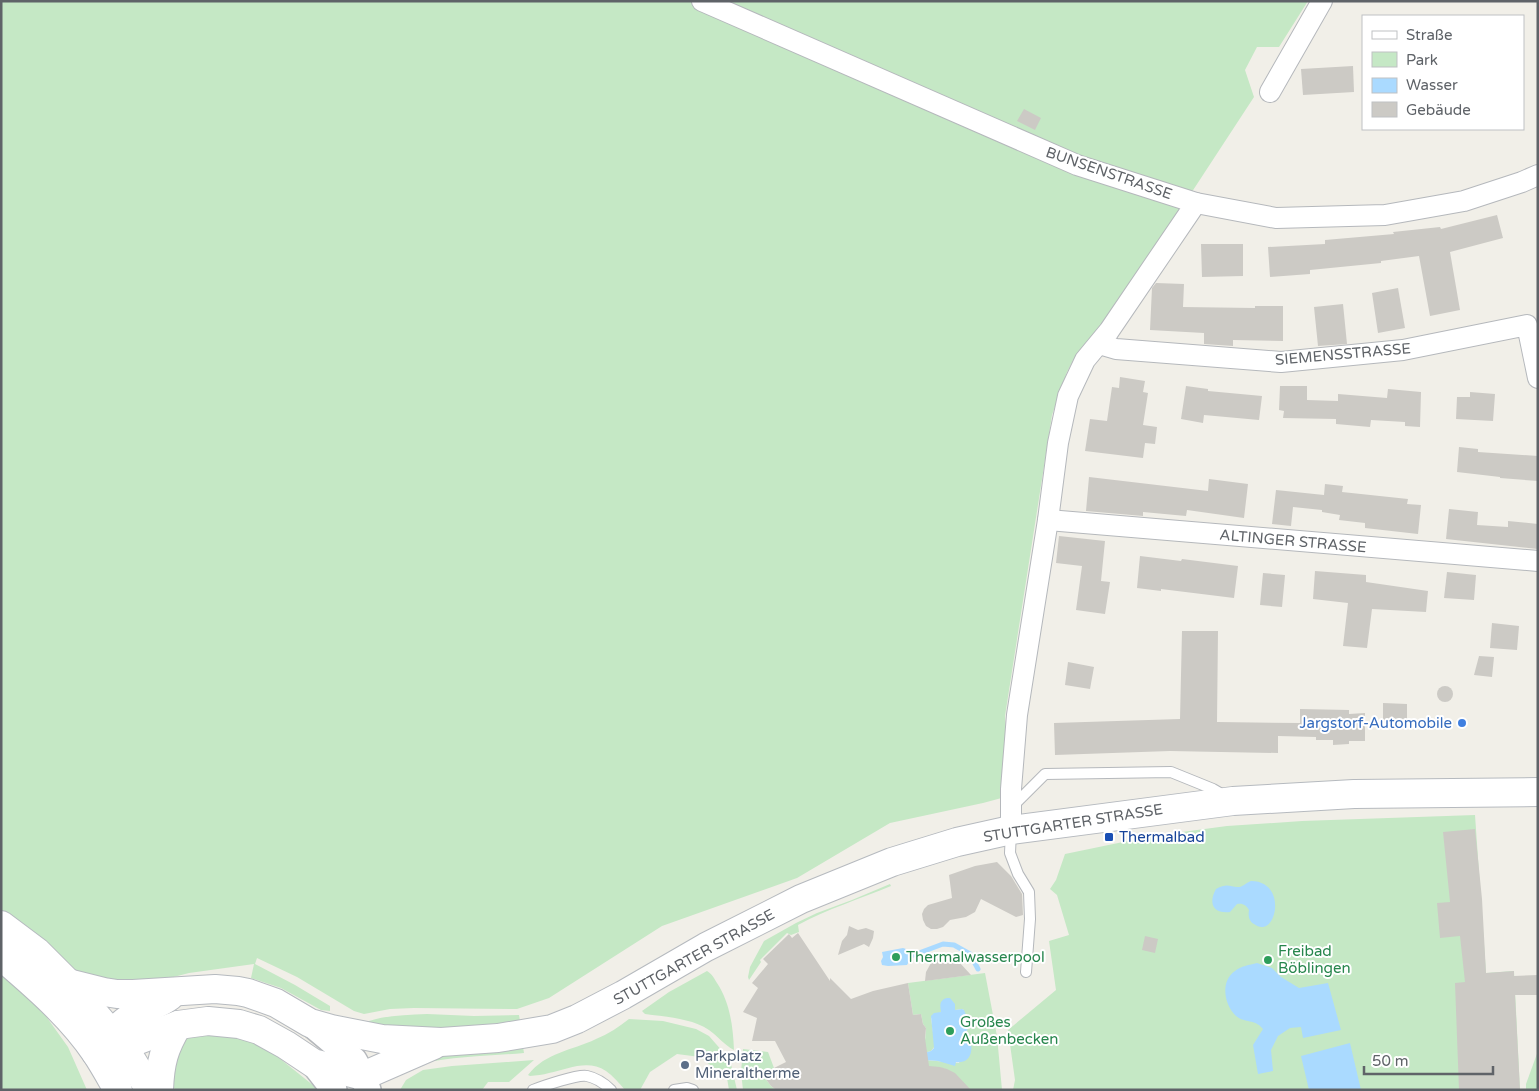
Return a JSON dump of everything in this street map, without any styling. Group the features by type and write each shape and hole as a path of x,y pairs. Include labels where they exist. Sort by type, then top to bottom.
{"main road":[{"name":"STUTTGARTER STRASSE","path":"110,1044 121,1025 143,1010 163,1001 178,991 215,989 248,993 276,1003 310,1023 349,1033 398,1041 441,1042 498,1038 552,1029 598,1009 706,947 801,899 892,862 958,842 1012,818 1232,801 1354,794 1538,792"},
{"path":"1,925 37,952 68,983 110,1044 150,1090"},
{"path":"1,956 58,1008 79,1030 110,1044 178,1025 208,1021 228,1022 249,1027 269,1035 313,1063 351,1080"},
{"path":"68,983 117,994 178,991"},
{"path":"159,1090 163,1054 168,1041 178,1025"},
{"name":"STUTTGARTER STRASSE","path":"351,1080 441,1042"},
{"path":"110,1044 118,1090"}],"street":[{"name":"BUNSENSTRASSE","path":"702,1 1077,165 1196,203 1276,218 1385,215 1464,201 1538,175"},
{"path":"1270,92 1322,1"},
{"path":"1012,818 1011,789 1016,715 1048,520 1058,443 1068,396 1084,360 1099,344 1196,203"},
{"name":"SIEMENSSTRASSE","path":"1099,344 1116,349 1281,362 1403,350 1527,325 1538,378"},
{"name":"ALTINGER STRASSE","path":"1048,520 1538,561"},
{"name":"STUTTGARTER STRASSE","path":"310,1023 351,1080"},
{"name":"STUTTGARTER STRASSE","path":"351,1080 363,1053 398,1041"}],"lane":[{"path":"1026,972 1030,919 1029,892 1018,874 1010,853 1012,818 1044,774 1171,772 1213,789 1232,801"},
{"path":"533,1090 564,1080 586,1076 603,1082 612,1090"},
{"path":"674,1090 687,1088 693,1090"}],"green space":[{"path":"1,1 1308,1 1279,47 1257,47 1245,70 1254,97 1184,204 1097,331 1073,360 1067,372 1052,415 1005,716 1009,796 890,823 797,878 662,926 549,998 517,1009 414,1008 390,1009 364,1014 354,1011 297,977 257,958 255,964 330,1006 330,1011 321,1010 281,988 251,978 254,964 189,973 150,983 33,998 68,1047 87,1090 1,1090"},
{"name":"Freibad Böblingen","path":"1475,815 1486,973 1514,971 1520,1090 1013,1090 1015,1080 1008,1030 1056,990 1049,941 1069,935 1057,895 1050,889 1056,880 1065,854 1152,836 1227,826 1302,821"},
{"path":"890,884 891,886 832,909 798,925 799,932 791,935 787,933 760,960 761,962 749,980 750,967 764,941 817,913"},
{"path":"707,971 717,983 728,1007 732,1024 734,1050 702,1026 678,1019 645,1014 642,1011 669,992"},
{"path":"985,973 997,1036 1002,1090 967,1090 949,1071 939,1067 923,1068 925,1060 959,1063 968,1035 964,1010 941,1012 931,1018 935,1046 931,1051 924,1053 926,1028 921,1014 913,1015 908,983"},
{"path":"427,1014 519,1015 520,1021 443,1029 366,1026 369,1021 383,1018"},
{"path":"629,1019 663,1021 696,1029 709,1036 730,1060 737,1090 729,1090 727,1078 700,1057 677,1054 650,1072 640,1090 625,1090 606,1071 599,1067 585,1065 544,1074 528,1075 543,1061 600,1037"},
{"path":"217,1032 263,1045 319,1090 175,1090 171,1081 178,1047 190,1036"},
{"path":"523,1047 524,1053 459,1058 420,1064 432,1057"},
{"path":"743,1049 768,1052 774,1068 762,1074 776,1090 743,1090 741,1072"},
{"path":"1538,1051 1538,1090 1526,1090 1526,1084"},
{"path":"534,1060 509,1082 488,1082 482,1090 400,1090 406,1080 423,1070"}],"water":[{"path":"1251,881 1263,884 1271,890 1274,899 1275,909 1273,918 1262,927 1251,921 1249,910 1244,905 1237,904 1230,912 1224,912 1216,909 1212,903 1216,889 1227,886 1240,887"},
{"name":"Thermalwasserpool","path":"903,948 910,953 911,958 907,965 882,965 882,952"},
{"path":"1257,963 1272,968 1281,977 1299,988 1328,983 1341,1030 1303,1038 1301,1027 1290,1028 1278,1036 1271,1050 1273,1071 1258,1074 1253,1045 1263,1029 1256,1023 1236,1016 1226,1000 1225,993 1230,975 1240,968"},
{"name":"Großes Außenbecken","path":"950,998 955,1004 955,1010 964,1010 966,1015 964,1019 967,1022 968,1028 966,1032 971,1046 970,1056 967,1060 956,1062 955,1066 938,1061 925,1060 924,1053 934,1048 931,1016 934,1013 941,1012 941,1002"},
{"path":"1350,1043 1361,1090 1309,1090 1301,1056"}],"building":[{"path":"1353,66 1354,92 1303,95 1301,69"},
{"path":"1024,109 1041,118 1035,130 1017,121"},
{"path":"1497,215 1503,238 1450,252 1460,310 1430,316 1419,256 1381,261 1381,263 1310,270 1310,274 1270,277 1268,247 1325,244 1325,240 1394,234 1393,232 1440,227 1441,229"},
{"path":"1201,244 1243,244 1243,276 1202,277"},
{"path":"1156,283 1184,284 1183,307 1255,308 1255,306 1283,306 1283,341 1233,340 1233,346 1204,344 1204,333 1150,330 1152,288"},
{"path":"1398,288 1405,328 1378,333 1372,293"},
{"path":"1343,304 1347,344 1318,346 1314,307"},
{"path":"1120,377 1145,381 1143,392 1148,393 1143,425 1157,427 1155,444 1145,443 1143,458 1085,451 1090,419 1107,421 1112,387 1119,388"},
{"path":"1186,386 1208,389 1208,391 1262,396 1259,420 1204,415 1203,423 1181,419"},
{"path":"1280,386 1307,386 1307,400 1338,401 1338,394 1387,398 1388,389 1421,392 1420,427 1405,426 1405,422 1371,420 1370,427 1336,424 1336,419 1283,418 1284,411 1279,410"},
{"path":"1470,392 1495,394 1493,421 1456,419 1457,397 1470,397"},
{"path":"1459,447 1478,449 1478,452 1538,456 1538,481 1457,472"},
{"path":"1089,477 1208,491 1209,479 1248,484 1244,518 1187,510 1186,516 1143,512 1143,516 1086,511"},
{"path":"1325,484 1343,486 1342,492 1408,499 1407,504 1421,505 1418,534 1365,528 1365,523 1339,520 1340,515 1322,512 1322,510 1293,507 1291,526 1272,524 1276,490 1324,495"},
{"path":"1449,509 1478,512 1477,525 1508,527 1508,521 1538,524 1538,549 1446,539"},
{"path":"1059,536 1105,541 1101,581 1110,582 1105,614 1076,610 1082,566 1056,563"},
{"path":"1140,556 1238,566 1234,598 1137,588"},
{"path":"1315,571 1366,575 1366,582 1428,591 1426,612 1372,609 1367,648 1343,646 1348,603 1313,599"},
{"path":"1447,572 1476,575 1474,600 1444,598"},
{"path":"1263,573 1285,575 1282,607 1260,605"},
{"path":"1492,623 1519,626 1517,650 1490,648"},
{"path":"1182,631 1218,631 1217,722 1300,723 1300,709 1349,710 1349,714 1365,713 1365,741 1349,741 1349,744 1333,745 1333,740 1316,740 1316,737 1278,736 1278,753 1170,751 1055,755 1054,723 1180,719"},
{"path":"1479,656 1494,657 1492,677 1474,675"},
{"path":"1068,662 1094,667 1090,689 1065,685"},
{"path":"1445,686 1451,688 1453,694 1451,700 1445,702 1439,700 1437,694 1439,688"},
{"path":"1383,703 1407,704 1407,723 1383,723"},
{"path":"1475,829 1482,899 1486,973 1514,971 1514,976 1538,975 1538,995 1515,995 1520,1090 1459,1090 1455,983 1465,982 1460,936 1440,938 1437,903 1450,902 1443,832"},
{"path":"997,862 1011,876 1022,894 1023,915 1016,917 981,899 975,912 966,917 950,920 943,927 937,929 931,929 926,926 922,914 924,909 928,905 952,898 949,875 975,866"},
{"path":"849,926 858,930 866,928 874,931 873,938 869,947 864,944 838,955 842,941 847,935"},
{"path":"798,933 830,981 830,978 851,999 873,991 908,983 913,1015 921,1014 926,1028 925,1038 929,1066 940,1067 955,1073 971,1090 776,1090 771,1086 762,1074 786,1062 775,1041 752,1041 757,1018 743,1012 758,988 752,983 768,964 763,959 789,934 792,938"},
{"path":"1145,936 1158,939 1155,953 1142,950"},
{"path":"945,957 959,962 971,975 925,981 926,972 931,963"}],"waterway":[{"path":"911,956 943,944 954,945 970,954 978,969"}],"place":[{"name":"Jargstorf-Automobile","path":"1462,723"},
{"name":"Thermalbad","path":"1109,837"},
{"name":"Thermalwasserpool","path":"896,957"},
{"name":"Freibad Böblingen","path":"1268,960"},
{"name":"Großes Außenbecken","path":"950,1031"},
{"name":"Parkplatz Mineraltherme","path":"685,1065"}]}
